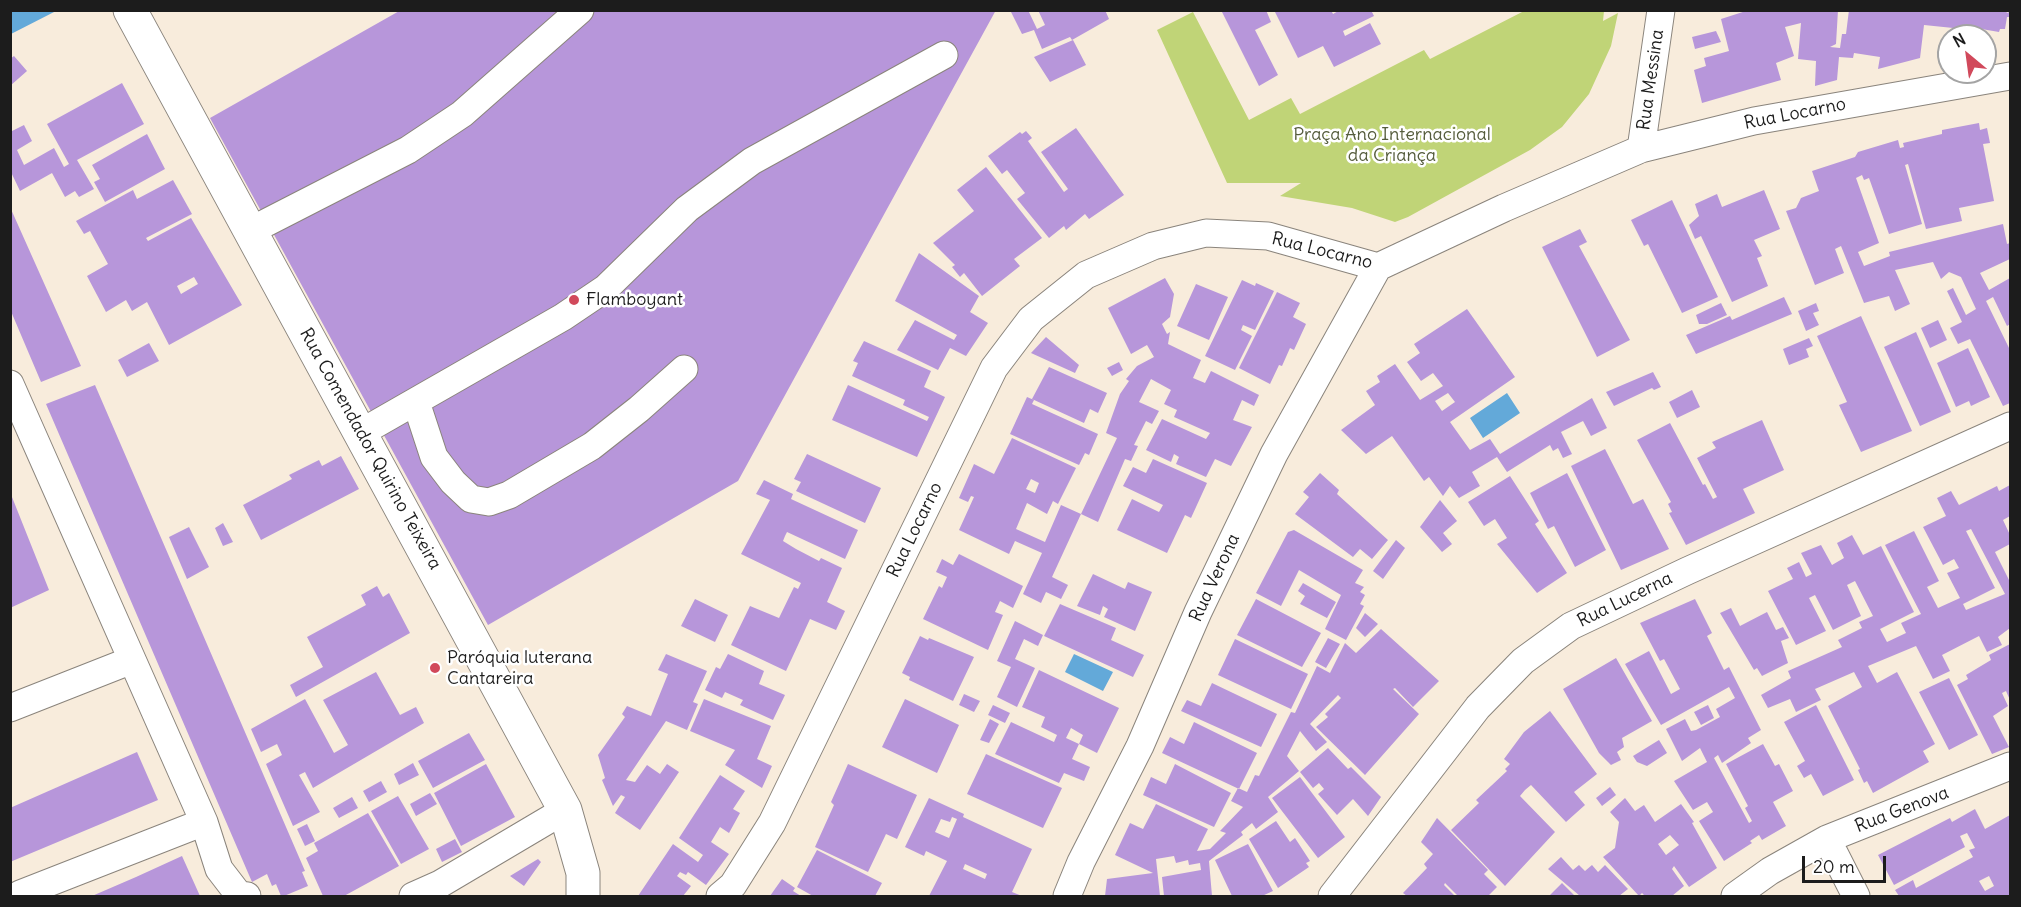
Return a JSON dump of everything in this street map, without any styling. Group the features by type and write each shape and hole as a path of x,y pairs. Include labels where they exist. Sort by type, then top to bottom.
{"street":[{"path":"250,231 408,150 462,114 580,10"},
{"name":"Rua Messina","path":"1641,149 1661,10"},
{"name":"Rua Comendador Quirino Teixeira","path":"133,15 362,432 565,810 583,873 583,897"},
{"path":"362,432 563,317 606,288 687,209 752,161 945,55"},
{"name":"Rua Locarno","path":"720,897 733,885 772,823 994,368 1030,319 1086,275 1153,246 1206,233 1268,236 1378,267 1504,208 1641,149 1754,121 2010,76"},
{"name":"Rua Verona","path":"1067,897 1081,862 1140,746 1198,612 1274,454 1378,267"},
{"path":"416,402 434,457 453,482 471,499 489,502 510,495 592,446 684,369"},
{"path":"10,384 204,822 219,869 233,889 239,895 247,897"},
{"name":"Rua Lucerna","path":"1332,897 1478,707 1523,661 1571,626 1687,571 2010,426"},
{"path":"10,708 132,660"},
{"name":"Rua Genova","path":"1735,897 1770,871 1827,839 2010,766"},
{"path":"413,897 440,884 565,810"},
{"path":"20,894 204,822"},
{"path":"1827,839 1856,897"}],"green space":[{"name":"Praça Ano Internacional da Criança","path":"1526,10 1604,11 1603,21 1618,13 1611,46 1589,94 1562,127 1530,150 1395,222 1352,208 1280,196 1301,183 1227,183 1157,30 1193,12 1249,120 1291,98 1300,114 1424,50 1430,59"}],"water":[{"path":"11,10 56,10 56,11 11,34"},
{"path":"1507,393 1520,413 1483,438 1470,418"},
{"path":"1074,654 1113,672 1103,691 1065,672"}],"building":[{"name":"Flamboyant","path":"401,10 996,10 738,481 488,625 210,118"},
{"path":"1010,10 1028,10 1037,29 1045,25 1038,10 1105,10 1109,19 1072,40 1070,37 1042,49 1034,30 1022,34"},
{"path":"1221,10 1266,10 1271,22 1255,30 1278,75 1259,86"},
{"path":"1274,10 1331,10 1333,14 1340,10 1371,10 1374,16 1343,31 1345,36 1370,23 1381,44 1334,67 1323,46 1298,58"},
{"path":"1749,10 1838,10 1836,44 1830,47 1840,48 1842,34 1846,34 1849,10 2002,10 2008,13 2010,10 2005,29 2000,29 1999,32 1997,32 1997,24 1924,25 1920,58 1878,69 1880,57 1854,53 1853,58 1839,57 1837,80 1815,86 1816,61 1798,59 1801,23 1785,27 1794,56 1776,63 1781,80 1702,103 1694,70 1706,66 1704,58 1729,51 1721,19"},
{"path":"1716,31 1721,42 1695,49 1692,37"},
{"path":"1073,40 1086,65 1050,82 1034,57"},
{"path":"14,56 27,71 10,86 10,59"},
{"path":"122,83 144,124 77,160 94,189 79,197 75,191 65,197 52,173 20,191 10,170 10,132 24,125 32,141 17,150 24,165 54,148 64,167 69,164 47,124"},
{"path":"1979,123 1980,130 1987,128 1990,143 1983,144 1994,201 1959,208 1962,221 1926,229 1908,164 1905,165 1922,224 1889,234 1869,178 1864,180 1862,175 1856,178 1879,243 1858,252 1864,266 1890,256 1889,252 2003,224 2007,244 2010,243 2010,259 1980,273 1989,290 2010,278 2010,324 2007,326 1993,297 1986,301 2010,350 2010,403 2003,406 1970,339 1958,344 1950,328 1962,322 1947,291 1953,288 1966,315 1976,309 1961,277 1949,272 1941,279 1933,262 1895,270 1910,304 1895,311 1889,296 1864,303 1841,246 1835,249 1844,273 1815,285 1786,211 1796,208 1801,198 1819,191 1812,171 1855,157 1858,152 1898,140 1900,148 1904,147 1903,143 1942,134 1942,130"},
{"path":"1076,128 1124,195 1089,219 1085,214 1066,230 1064,226 1049,238 1017,199 1025,193 1007,170 1002,174 988,156 1020,132 1022,134 1026,131 1032,138 1028,141 1064,192 1068,189 1041,152"},
{"path":"147,134 165,169 105,202 94,182 100,179 92,165"},
{"path":"986,167 1042,238 1014,259 1020,266 982,296 964,273 960,277 952,267 955,265 933,243 974,211 957,190"},
{"path":"173,180 192,214 146,238 148,241 191,218 242,305 169,345 147,302 132,311 126,300 106,312 87,276 108,264 90,231 84,234 76,221 133,190 137,199","holes":["194,277 198,284 181,294 177,286"]},
{"path":"1764,190 1780,229 1754,240 1762,256 1757,258 1768,286 1732,302 1701,236 1695,239 1689,225 1699,216 1695,204 1717,194 1722,207"},
{"path":"1672,200 1718,297 1682,313 1648,244 1644,246 1631,220"},
{"path":"10,207 81,366 41,382 10,309"},
{"path":"1580,229 1587,242 1579,246 1630,340 1597,357 1542,247"},
{"path":"919,253 979,296 970,312 988,323 966,356 950,348 938,370 897,350 915,320 954,340 957,335 895,301"},
{"path":"1165,278 1174,294 1170,317 1162,324 1167,334 1170,332 1168,344 1201,360 1193,378 1205,383 1211,371 1259,395 1254,406 1242,400 1233,420 1252,427 1231,466 1215,459 1206,477 1176,464 1179,457 1174,454 1171,462 1146,450 1162,419 1206,439 1210,433 1174,417 1177,410 1164,404 1171,390 1151,379 1139,402 1159,411 1152,424 1146,421 1134,445 1138,446 1131,461 1125,459 1098,522 1081,514 1117,438 1106,433 1120,394 1129,381 1126,379 1137,366 1154,357 1147,345 1131,354 1108,308"},
{"path":"1242,280 1274,291 1255,330 1243,325 1241,330 1252,336 1235,370 1205,356"},
{"path":"1196,284 1228,297 1209,340 1177,326"},
{"path":"1277,292 1300,303 1293,317 1306,324 1294,350 1290,348 1270,384 1239,368"},
{"path":"1784,297 1792,314 1696,354 1686,335 1730,316 1732,320"},
{"path":"1721,303 1727,315 1707,324 1699,324 1696,315"},
{"path":"1816,303 1819,311 1813,313 1819,325 1806,331 1798,311"},
{"path":"1467,309 1515,377 1450,422 1470,450 1490,439 1500,454 1592,398 1607,428 1591,436 1583,421 1561,432 1572,454 1563,458 1558,448 1553,451 1550,445 1507,472 1497,457 1472,472 1480,486 1459,498 1450,486 1443,496 1429,477 1424,481 1392,436 1366,454 1341,430 1375,405 1366,391 1380,382 1377,376 1395,364 1420,400 1443,386 1433,373 1421,381 1407,362 1420,353 1414,344","holes":["1448,393 1455,402 1442,411 1435,401"]},
{"path":"1861,316 1912,431 1861,452 1839,405 1847,402 1817,336"},
{"path":"1938,320 1947,340 1930,348 1921,328"},
{"path":"1916,332 1951,412 1920,426 1884,347"},
{"path":"1046,337 1079,365 1075,373 1031,353"},
{"path":"1809,338 1813,346 1806,349 1809,357 1789,365 1783,349"},
{"path":"864,341 931,371 924,387 945,397 917,457 832,420 848,385 927,421 929,417 903,405 905,400 852,376 858,363 853,361"},
{"path":"149,343 159,361 127,377 118,360"},
{"path":"1968,348 1990,397 1971,406 1969,401 1956,407 1937,363"},
{"path":"1119,362 1123,370 1112,376 1107,368"},
{"path":"1049,367 1107,393 1098,413 1090,409 1084,423 1032,399"},
{"path":"1653,372 1661,387 1654,390 1652,388 1614,406 1606,392"},
{"path":"95,385 305,871 302,872 308,886 284,896 281,896 276,884 272,886 267,874 252,882 46,404"},
{"path":"1692,390 1700,407 1677,418 1669,402"},
{"path":"1027,397 1034,400 1032,404 1098,434 1089,455 1085,453 1079,465 1010,434"},
{"path":"1762,420 1784,470 1743,489 1755,513 1686,545 1669,513 1672,512 1668,504 1671,502 1637,440 1670,423 1703,485 1705,484 1713,499 1717,497 1697,458 1716,448 1712,442"},
{"path":"1012,438 1076,468 1058,504 1053,501 1047,514 1027,503 1016,529 1045,542 1061,505 1081,514 1052,577 1068,585 1061,599 1046,592 1041,603 1023,594 1042,553 1015,541 1009,554 959,530 974,497 971,496 968,502 959,498 974,464 994,474","holes":["1031,479 1039,483 1035,493 1026,489"]},
{"path":"1605,449 1633,504 1643,499 1669,549 1621,570 1571,466"},
{"path":"807,454 881,488 865,523 796,491 801,482 794,479"},
{"path":"341,456 359,489 261,540 243,505 292,479 289,475 319,460 322,466"},
{"path":"1153,459 1207,483 1191,518 1185,515 1167,553 1117,530 1132,499 1159,512 1163,505 1123,486 1133,467 1146,473"},
{"path":"1320,473 1339,490 1337,494 1388,540 1372,559 1360,549 1353,557 1295,514 1309,497 1303,492"},
{"path":"1567,473 1606,550 1575,567 1554,526 1548,529 1530,493"},
{"path":"1510,476 1539,521 1535,524 1567,573 1537,593 1497,544 1507,538 1495,519 1484,526 1468,502"},
{"path":"764,480 793,494 791,499 858,530 845,559 787,532 783,541 819,561 821,558 842,568 827,602 845,611 836,630 810,619 786,671 731,645 750,606 779,618 794,587 798,589 801,583 741,554 770,500 756,494"},
{"path":"2010,485 2010,516 2003,520 2010,535 2010,544 1995,552 2010,582 2010,628 1998,637 2002,645 1987,652 1979,636 1942,655 1950,671 1933,679 1916,646 1868,666 1877,683 1897,672 1935,744 1923,751 1929,762 1873,793 1867,781 1864,783 1858,770 1860,769 1828,706 1862,687 1854,672 1815,689 1821,700 1796,712 1790,699 1768,708 1761,695 1791,678 1788,671 1842,647 1838,640 1862,628 1859,622 1873,616 1855,581 1847,585 1861,616 1833,630 1815,595 1809,598 1826,631 1796,645 1768,591 1793,579 1787,568 1799,562 1806,577 1812,574 1801,553 1821,545 1832,565 1844,558 1837,543 1852,535 1863,555 1881,546 1914,612 1880,629 1887,642 1906,633 1901,623 1921,614 1885,545 1914,531 1939,581 1927,587 1938,608 1960,598 1947,573 1959,568 1954,559 1943,565 1923,527 1946,516 1937,498 1951,491 1959,505 1997,486 1999,491","holes":["1971,529 2005,594 1966,610 1963,604 1995,588 1966,531"]},
{"path":"10,492 49,590 10,608"},
{"path":"1440,500 1457,521 1443,533 1452,544 1442,552 1420,527"},
{"path":"223,523 233,542 223,546 215,528"},
{"path":"189,527 209,567 187,579 169,537"},
{"path":"1294,530 1363,570 1355,583 1364,587 1360,592 1365,595 1360,604 1364,606 1346,640 1325,629 1341,595 1299,570 1281,606 1256,593 1288,532"},
{"path":"1396,540 1405,548 1383,579 1373,571"},
{"path":"959,554 1023,586 1013,608 1000,601 995,612 1003,615 988,650 923,619 939,586 942,588 947,577 936,572 942,559 953,565"},
{"path":"1093,574 1125,589 1128,582 1152,592 1135,631 1104,617 1108,609 1103,606 1100,615 1077,606"},
{"path":"1303,583 1336,602 1327,618 1300,604 1305,596 1298,591"},
{"path":"377,586 383,597 389,593 410,633 296,697 290,685 323,667 307,637 366,605 361,595"},
{"path":"695,599 728,615 715,642 681,626"},
{"path":"1256,599 1321,633 1302,667 1237,635"},
{"path":"1695,599 1712,633 1707,636 1724,670 1729,667 1761,730 1748,738 1751,743 1722,763 1718,755 1714,758 1749,823 1752,821 1745,808 1748,806 1726,764 1763,744 1775,766 1779,764 1793,791 1773,802 1786,826 1762,840 1759,835 1750,841 1752,843 1724,861 1699,821 1713,812 1707,802 1693,810 1674,781 1707,762 1700,748 1682,761 1666,729 1685,719 1691,731 1696,730 1720,717 1716,709 1735,698 1729,687 1661,725 1625,664 1649,651 1671,694 1680,689 1664,659 1660,661 1640,623"},
{"path":"1060,604 1116,628 1111,640 1144,655 1133,677 1044,636"},
{"path":"1731,608 1740,626 1767,612 1776,630 1783,627 1789,638 1781,641 1788,663 1762,676 1757,668 1754,670 1720,613"},
{"path":"1365,613 1378,624 1365,637 1356,628"},
{"path":"1015,621 1043,635 1038,646 1024,639 1015,659 1035,668 1017,707 997,697 1011,667 997,661"},
{"path":"1381,629 1439,681 1413,707 1395,688 1393,689 1419,714 1365,775 1316,727 1328,717 1325,714 1341,698 1338,695 1310,724 1327,742 1316,751 1300,731 1287,756 1299,771 1268,797 1278,812 1256,829 1252,823 1241,832 1243,835 1209,861 1212,896 1164,896 1162,877 1201,870 1200,863 1189,865 1188,860 1176,863 1174,856 1156,859 1160,896 1105,896 1107,879 1153,873 1115,855 1130,823 1143,829 1156,804 1208,829 1197,851 1210,849 1226,833 1220,831 1243,807 1231,801 1238,788 1247,792 1255,775 1259,776 1291,712 1295,713 1317,666 1330,673 1345,643 1356,653"},
{"path":"920,636 974,657 953,701 909,680 910,677 902,673"},
{"path":"1328,638 1340,644 1326,668 1315,662"},
{"path":"1235,639 1308,674 1291,709 1218,675"},
{"path":"2010,644 2010,700 2006,691 2002,693 2008,706 1993,716 2009,747 1992,754 1957,685 1968,679 1966,675 1991,660 1989,655"},
{"path":"666,654 707,671 693,702 698,704 687,730 666,721 626,780 635,782 647,765 660,774 667,764 679,772 640,830 615,813 625,797 621,795 613,806 602,780 605,778 598,755 625,717 622,714 627,706 651,716 668,674 658,670"},
{"path":"728,654 764,671 759,684 785,695 773,720 740,705 743,700 725,692 722,698 705,690 716,667 720,669"},
{"path":"1616,658 1652,721 1622,738 1624,747 1617,752 1621,760 1611,765 1599,753 1563,689"},
{"path":"1039,670 1119,708 1097,753 1079,744 1072,759 1090,767 1084,781 1064,773 1059,783 995,754 1011,722 1054,742 1057,735 1041,727 1045,717 1022,707","holes":["1071,728 1083,735 1079,744 1066,738"]},
{"path":"376,672 400,715 416,707 424,723 313,788 305,772 299,775 320,812 293,826 266,764 282,755 277,744 261,752 251,729 305,699 334,753 348,745 323,700"},
{"path":"1949,678 1978,735 1949,750 1919,692"},
{"path":"1212,683 1277,714 1261,747 1181,711 1187,700 1201,706"},
{"path":"964,694 980,701 974,712 959,705"},
{"path":"704,699 771,726 757,759 772,766 762,788 725,765 735,750 690,731"},
{"path":"905,699 959,725 937,773 882,747"},
{"path":"993,705 1010,713 1005,723 988,715"},
{"path":"1708,705 1714,718 1701,725 1694,712"},
{"path":"1816,705 1854,780 1823,796 1811,774 1804,778 1797,766 1805,761 1784,722"},
{"path":"1550,711 1597,774 1574,792 1585,805 1566,822 1531,785 1520,796 1555,832 1505,886 1451,830 1479,803 1476,800 1507,771 1505,769 1510,764 1504,759 1524,732"},
{"path":"990,719 999,724 989,743 980,740"},
{"path":"1194,722 1257,753 1239,789 1162,753 1170,737 1184,744"},
{"path":"469,733 485,760 433,788 418,761"},
{"path":"1659,740 1667,753 1647,766 1637,762 1633,756"},
{"path":"1328,748 1348,769 1351,767 1381,797 1368,816 1353,799 1337,815 1318,794 1324,789 1319,783 1313,788 1300,772"},
{"path":"137,752 158,800 10,862 10,808"},
{"path":"986,754 1062,788 1043,828 967,794"},
{"path":"413,763 419,775 399,785 394,774"},
{"path":"486,764 515,817 461,846 434,793"},
{"path":"848,764 917,795 897,839 886,834 868,872 815,847 834,805 831,802"},
{"path":"1175,764 1231,793 1214,827 1143,795 1151,777 1166,784"},
{"path":"720,775 745,791 733,809 740,813 729,833 720,827 711,842 729,854 706,885 688,872 686,875 680,872 677,876 691,886 683,896 638,896 673,844 698,862 703,855 679,838"},
{"path":"1300,777 1345,837 1318,858 1272,798"},
{"path":"381,781 387,792 369,802 363,791"},
{"path":"1610,787 1616,795 1602,806 1596,798"},
{"path":"430,793 437,804 416,816 410,804"},
{"path":"398,796 429,849 401,864 371,811"},
{"path":"352,797 358,808 339,818 333,808"},
{"path":"929,798 964,814 963,817 1032,849 1012,892 1022,896 929,896 947,861 926,851 924,856 905,847","holes":["952,817 957,819 949,838 935,832 941,819 950,822","965,864 987,874 985,879 963,869"]},
{"path":"1625,798 1635,811 1644,805 1655,822 1681,804 1694,822 1692,823 1717,868 1689,887 1674,866 1672,869 1684,886 1672,896 1645,896 1642,893 1639,896 1603,857 1615,848 1619,822 1610,812","holes":["1670,835 1679,845 1666,855 1658,844"]},
{"path":"1975,809 1985,829 2010,815 2010,896 1899,896 1895,890 1913,880 1916,888 1973,857 1969,850 1975,848 1967,833 1960,836 1965,847 1894,885 1878,855 1950,818 1952,822","holes":["1989,876 1994,886 1985,891 1979,881"]},
{"path":"368,813 399,866 344,896 323,896 306,858 318,851 314,843"},
{"path":"1437,818 1488,870 1484,874 1497,887 1488,896 1458,896 1445,883 1444,885 1455,896 1407,896 1403,893 1427,868 1424,864 1433,854 1421,842"},
{"path":"1276,821 1290,842 1295,838 1310,861 1306,863 1309,867 1278,888 1249,839"},
{"path":"307,824 315,841 305,846 297,829"},
{"path":"455,839 462,852 442,862 436,849"},
{"path":"1248,844 1273,891 1262,896 1232,896 1215,860"},
{"path":"817,850 882,883 875,896 813,896 797,887"},
{"path":"182,856 200,896 92,896 136,877"},
{"path":"1561,857 1573,870 1579,865 1585,871 1592,865 1598,872 1605,865 1628,889 1619,896 1580,896 1548,869"},
{"path":"538,859 541,862 524,886 510,876"},
{"path":"782,879 795,888 793,891 801,896 770,896"},
{"path":"1562,883 1575,896 1549,896"}],"place":[{"name":"Flamboyant","path":"574,300"},
{"name":"Paróquia luterana Cantareira","path":"435,668"}]}
